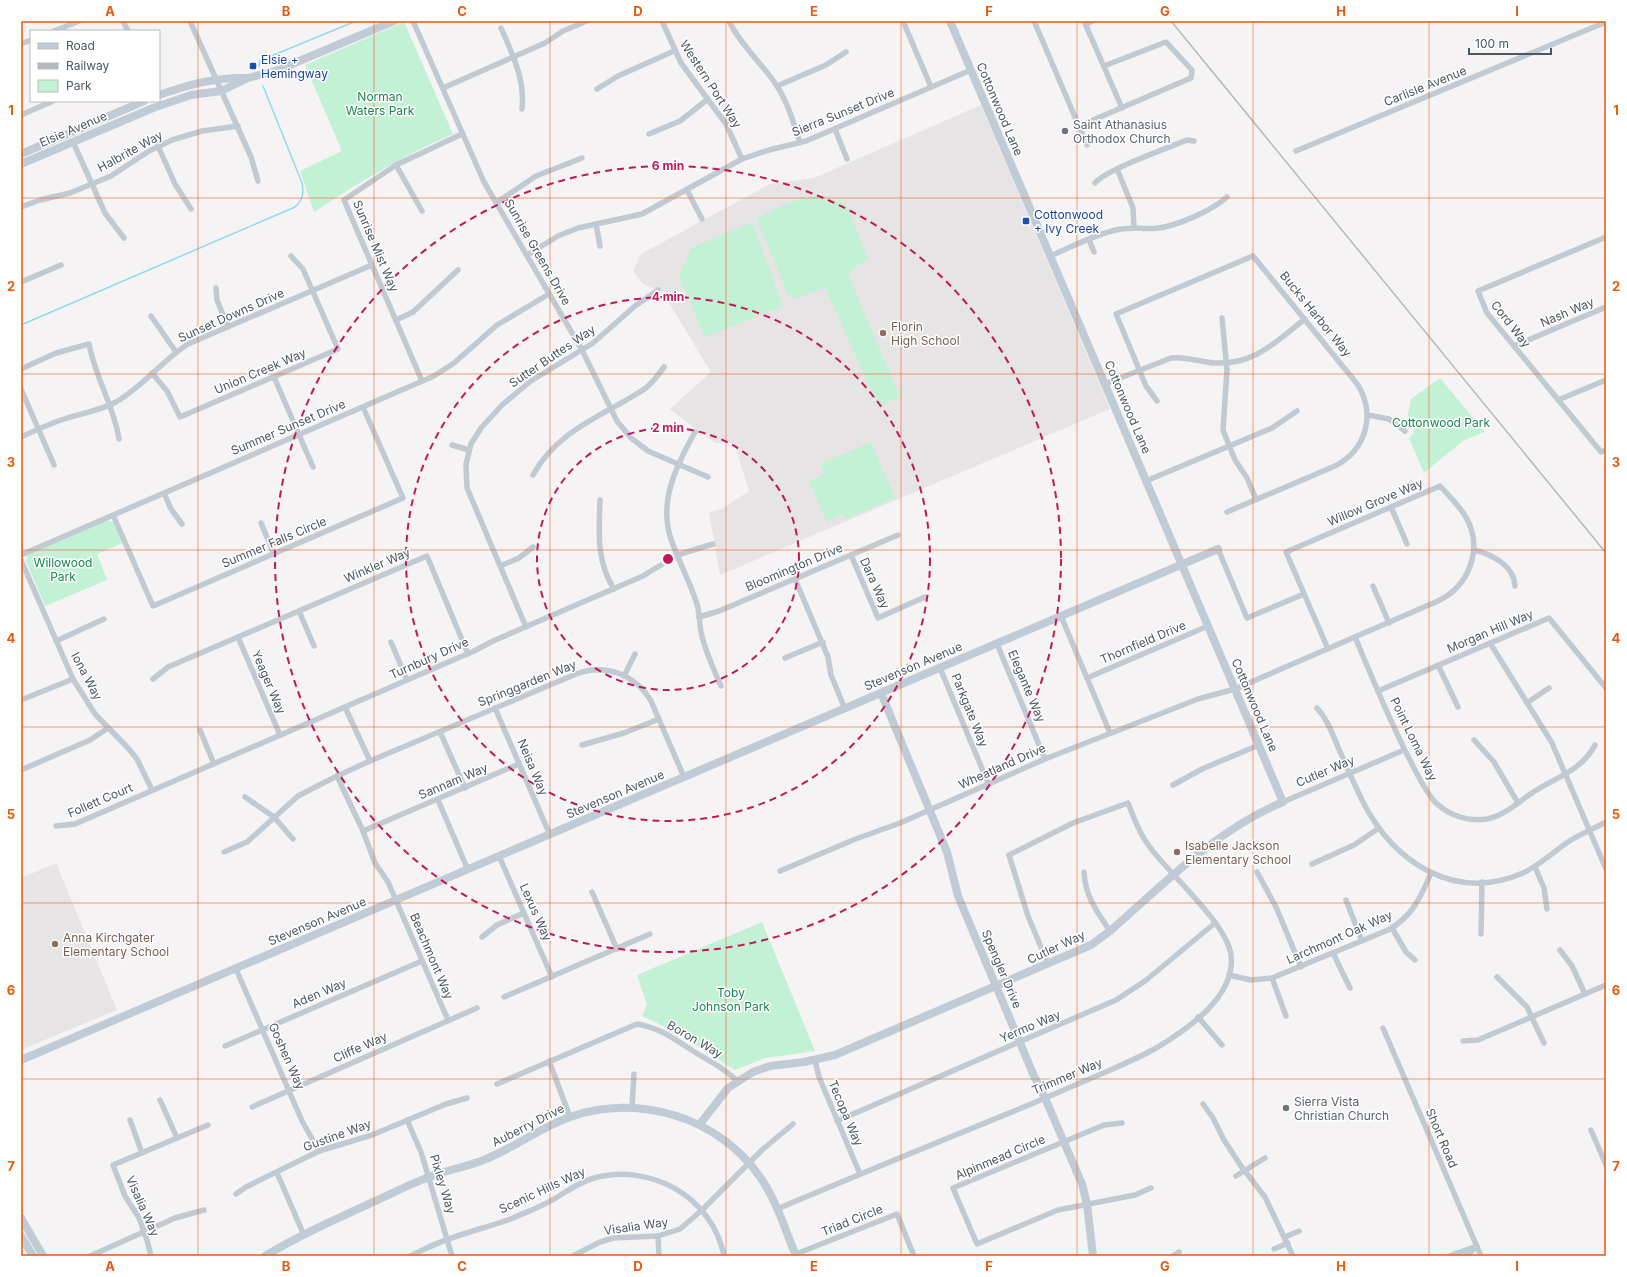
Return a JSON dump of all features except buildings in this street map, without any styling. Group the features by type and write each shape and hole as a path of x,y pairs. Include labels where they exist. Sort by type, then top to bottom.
{"street":[{"path":"56,30 79,21"},
{"path":"123,21 128,30"},
{"path":"190,21 238,126 251,157 258,181"},
{"name":"Elsie Avenue","path":"21,164 153,108 191,96 221,91 248,78 278,70 394,21"},
{"name":"Sunrise Greens Drive","path":"413,21 484,182 582,350 610,409 622,427 636,442 654,454 708,477"},
{"path":"443,88 545,43 575,23 587,21"},
{"name":"Western Port Way","path":"662,21 674,51 690,77 726,124 742,159"},
{"path":"729,21 746,47 777,86 788,108 800,143"},
{"path":"903,21 931,87"},
{"name":"Cottonwood Lane","path":"950,21 1283,802"},
{"path":"1034,21 1087,145"},
{"path":"1093,21 1085,23 1122,108"},
{"name":"Carlisle Avenue","path":"1296,151 1606,22"},
{"path":"501,28 522,84 522,109"},
{"path":"1079,126 1191,78 1192,70 1168,43 1163,41 1104,66"},
{"path":"597,89 618,76 674,51"},
{"path":"777,86 826,65 846,52"},
{"name":"Sierra Sunset Drive","path":"526,255 565,233 596,224 623,220 642,214 742,159 769,150 800,143 971,70"},
{"name":"Elsie Avenue","path":"160,95 191,84 216,79 248,78"},
{"path":"649,134 680,121 708,99"},
{"path":"21,115 51,102"},
{"name":"Elsie Avenue","path":"21,154 142,102"},
{"name":"Halbrite Way","path":"21,207 40,200 64,195 117,173 158,146 202,131 238,126"},
{"path":"834,129 847,159"},
{"path":"70,133 108,218 124,238"},
{"name":"Sunrise Mist Way","path":"422,381 344,200 396,165 462,134"},
{"path":"1095,183 1099,177 1187,140 1194,141"},
{"path":"158,146 175,184 192,209"},
{"path":"496,203 536,176 582,158"},
{"path":"396,165 422,211"},
{"path":"1117,170 1133,208 1134,228"},
{"path":"687,190 702,219"},
{"path":"1050,256 1113,230 1159,228 1171,225 1215,206 1227,197"},
{"path":"596,224 600,246"},
{"name":"Cord Way","path":"1606,237 1478,292 1487,313 1601,452 1606,450"},
{"path":"1089,240 1094,252"},
{"path":"292,256 303,269 312,291"},
{"name":"Bucks Harbor Way","path":"1139,369 1116,314 1253,256 1358,385 1366,401 1368,415 1363,438 1357,448 1345,460 1227,512"},
{"path":"21,282 61,265"},
{"name":"Sunset Downs Drive","path":"21,436 110,405 132,391 176,352 195,341 372,265"},
{"path":"396,320 413,312 458,270"},
{"path":"216,288 217,300 228,327"},
{"name":"Sutter Buttes Way","path":"526,627 468,488 466,470 469,450 481,428 511,396 531,381 593,343 635,306 658,290"},
{"name":"Union Creek Way","path":"152,373 167,391 180,417 338,350 312,291"},
{"name":"Summer Sunset Drive","path":"21,555 422,381 454,363 497,325 549,294"},
{"name":"Nash Way","path":"1514,346 1606,307"},
{"path":"151,316 176,352"},
{"path":"1222,318 1226,363 1222,424 1228,446 1247,478 1256,500"},
{"path":"1105,384 1165,359 1177,357 1226,363 1247,360 1259,354 1305,319"},
{"path":"21,369 56,354 90,344 95,369 110,405 119,439"},
{"path":"533,475 543,458 558,442 569,433 646,388 656,379 664,367"},
{"path":"1139,369 1149,392 1157,401"},
{"path":"274,377 313,467"},
{"path":"1558,400 1606,380"},
{"path":"21,389 54,465"},
{"name":"Summer Falls Circle","path":"113,515 153,606 274,554 403,498 363,407"},
{"path":"1146,481 1277,425 1297,411"},
{"path":"1368,415 1389,419 1405,431"},
{"path":"695,432 678,465 670,488 666,511 669,534 696,600 704,644 721,686"},
{"path":"452,445 469,450"},
{"name":"Willow Grove Way","path":"1235,689 1328,649 1438,601 1454,592 1468,572 1474,550 1472,531 1467,520 1440,486 1286,552 1328,649"},
{"path":"164,493 171,509 182,524"},
{"path":"600,500 600,556 605,573 614,589"},
{"path":"1391,507 1407,544"},
{"path":"261,523 274,554"},
{"name":"Bloomington Drive","path":"699,617 719,612 898,535"},
{"name":"Turnbury Drive","path":"152,790 468,654 644,576 677,555 713,544"},
{"path":"500,566 519,558 534,547"},
{"path":"1218,549 1248,618 1304,594"},
{"name":"Stevenson Avenue","path":"21,1060 1218,549"},
{"path":"1474,550 1492,556 1502,563 1512,575 1515,586"},
{"name":"Dara Way","path":"851,555 878,618 925,596"},
{"name":"Winkler Way","path":"153,679 168,666 427,556 468,654"},
{"name":"Iona Way","path":"21,560 73,679 89,705 136,759 152,790"},
{"path":"795,579 828,657 834,681 845,708"},
{"path":"1373,586 1389,622"},
{"path":"299,611 314,646"},
{"path":"1061,616 1110,733"},
{"name":"Morgan Hill Way","path":"1378,691 1549,618 1606,688"},
{"path":"56,641 104,619"},
{"name":"Thornfield Drive","path":"1087,678 1208,626"},
{"name":"Yeager Way","path":"238,637 280,735"},
{"name":"Point Loma Way","path":"1355,637 1404,750 1429,795 1442,808 1452,814 1470,819 1488,818 1505,812 1545,785 1582,764 1595,745"},
{"path":"391,642 407,680"},
{"path":"785,658 822,642"},
{"path":"1490,643 1528,702 1552,743 1606,869"},
{"name":"Elegante Way","path":"997,644 1045,759"},
{"path":"624,676 635,654"},
{"path":"1438,665 1458,707"},
{"name":"Parkgate Way","path":"940,668 988,783"},
{"name":"Springgarden Way","path":"224,852 246,842 298,796 337,776 495,708 587,671 609,670 624,676 644,691 651,701 684,777"},
{"path":"21,700 73,679"},
{"path":"1528,702 1549,688"},
{"name":"Wheatland Drive","path":"780,871 853,840 890,828 930,811 988,783 1110,733 1203,697 1235,689"},
{"name":"Spengler Drive","path":"881,693 947,852 956,889 1020,1043 1065,1142 1082,1184 1087,1204 1093,1256"},
{"path":"345,707 370,761"},
{"name":"Neisa Way","path":"495,708 550,835"},
{"path":"1316,708 1328,723 1349,774 1379,828 1397,850 1406,858 1431,873 1461,882 1482,882 1512,877 1535,867 1569,842 1606,822"},
{"path":"582,745 659,719"},
{"path":"21,770 90,740 108,728"},
{"path":"200,730 214,764"},
{"path":"440,732 465,788"},
{"path":"1474,740 1494,762 1518,803"},
{"path":"1173,785 1202,769 1259,745"},
{"name":"Cutler Way","path":"700,1124 720,1097 737,1081 765,1068 815,1060 851,1048 1091,945 1110,931 1226,832 1256,814 1404,750"},
{"name":"Sannam Way","path":"363,831 519,764"},
{"name":"Beachmont Way","path":"337,776 363,831 375,863 388,882 448,1020"},
{"name":"Follett Court","path":"56,826 75,824 152,790"},
{"path":"245,797 274,816 293,839"},
{"path":"438,800 468,870"},
{"name":"Trimmer Way","path":"777,1209 1045,1098 1149,1052 1173,1037 1198,1017 1221,993 1230,975 1231,962 1230,949 1225,937 1215,923 1143,838 1128,803 1073,823 1009,855 1028,916 1048,964"},
{"path":"1312,864 1354,846 1379,828"},
{"name":"Lexus Way","path":"500,856 552,977"},
{"path":"1535,867 1544,888 1548,909"},
{"path":"1084,872 1089,898 1110,931"},
{"path":"1257,872 1276,907 1301,967"},
{"name":"Larchmont Oak Way","path":"1230,975 1251,980 1272,978 1392,928 1402,921 1415,907 1431,873"},
{"path":"1481,934 1482,882"},
{"path":"592,892 617,949"},
{"path":"1346,900 1362,941"},
{"path":"482,937 497,925 524,913"},
{"name":"Yermo Way","path":"837,1121 1101,1008 1124,996 1150,978 1215,923"},
{"path":"1392,928 1406,952 1414,960"},
{"path":"504,997 650,934"},
{"path":"1560,950 1572,966 1585,994"},
{"path":"1333,953 1350,988"},
{"name":"Aden Way","path":"225,1046 422,961"},
{"name":"Goshen Way","path":"236,969 302,1121 319,1151"},
{"path":"1496,977 1523,1002 1533,1017 1544,1044"},
{"path":"1272,978 1286,1016"},
{"path":"1463,1041 1478,1040 1606,985"},
{"name":"Cliffe Way","path":"252,1107 477,1008"},
{"path":"1198,1017 1222,1045"},
{"name":"Boron Way","path":"497,1084 637,1024 659,1030 671,1036 694,1052 719,1065 737,1081"},
{"name":"Short Road","path":"1383,1028 1481,1256"},
{"name":"Tecopa Way","path":"815,1060 819,1077 860,1174"},
{"path":"549,1061 570,1117"},
{"path":"632,1107 634,1074"},
{"name":"Gustine Way","path":"236,1194 246,1187 319,1151 372,1135 452,1102 467,1098"},
{"path":"160,1100 177,1138"},
{"path":"1203,1104 1209,1111 1224,1140 1244,1171 1265,1197 1293,1256"},
{"name":"Auberry Drive","path":"264,1256 303,1233 428,1178 476,1163 503,1152 550,1125 570,1117 604,1108 632,1107 671,1114 700,1124 722,1138 749,1162 766,1188 777,1209 794,1255"},
{"path":"130,1120 142,1153 208,1124"},
{"name":"Pixley Way","path":"407,1120 421,1152 452,1256"},
{"path":"1065,1142 1104,1125 1122,1123"},
{"name":"Visalia Way","path":"573,1256 600,1242 613,1238 658,1236 680,1229 702,1210 749,1162 793,1124"},
{"path":"1591,1130 1604,1155 1606,1165"},
{"name":"Alpinmead Circle","path":"1065,1142 954,1188 977,1244 1052,1212 1087,1204"},
{"name":"Visalia Way","path":"142,1153 113,1165 125,1196 136,1213 144,1231 151,1256"},
{"path":"1236,1176 1265,1158"},
{"path":"277,1173 303,1233"},
{"name":"Scenic Hills Way","path":"410,1256 448,1239 510,1219 544,1204 584,1181 613,1174 642,1176 662,1181 681,1192 702,1210 718,1234 724,1256"},
{"path":"1087,1204 1134,1195 1151,1188"},
{"path":"90,1256 175,1218 204,1210"},
{"name":"Triad Circle","path":"794,1255 897,1214 914,1256"},
{"path":"21,1218 43,1256"},
{"path":"1285,1237 1300,1231"},
{"path":"21,1236 33,1256"},
{"path":"658,1236 659,1256"},
{"path":"1274,1249 1288,1243"},
{"path":"1450,1256 1477,1246"},
{"path":"1466,1256 1477,1246"},
{"path":"1173,1256 1179,1252"}],"shaded area":[{"name":"Florin High School","path":"981,105 1110,409 720,575 709,512 722,509 749,491 734,443 715,443 670,409 711,372 663,293 643,284 633,271 641,254 770,184 814,178"},
{"name":"Anna Kirchgater Elementary School","path":"56,863 117,1010 21,1050 21,878"}],"green space":[{"name":"Norman Waters Park","path":"404,22 453,134 382,170 314,212 300,171 342,151 305,65"},
{"path":"813,196 846,203 868,259 851,270 849,277 900,397 878,406 825,287 798,298 788,295 756,218 783,205"},
{"path":"752,222 783,306 705,337 679,277 691,248"},
{"name":"Cottonwood Park","path":"1440,378 1485,432 1464,440 1424,473 1409,438 1414,433 1414,426 1411,421 1407,420 1411,399"},
{"path":"871,442 895,498 846,519 843,514 827,522 809,481 825,474 821,464"},
{"name":"Willowood Park","path":"106,520 113,522 123,543 97,554 107,580 45,606 26,561 28,554"},
{"name":"Toby Johnson Park","path":"762,922 815,1051 765,1058 735,1070 674,1031 642,1016 647,1005 637,975"}],"waterway":[{"path":"259,66 260,61 264,59 356,21"},
{"path":"21,325 295,207 302,196 302,183 263,86"}],"railway":[{"path":"1171,21 1606,553"}],"place":[{"name":"Elsie + Hemingway","path":"253,66"},
{"name":"Saint Athanasius Orthodox Church","path":"1065,131"},
{"name":"Cottonwood + Ivy Creek","path":"1026,221"},
{"name":"Florin High School","path":"883,333"},
{"name":"Isabelle Jackson Elementary School","path":"1177,852"},
{"name":"Anna Kirchgater Elementary School","path":"55,944"},
{"name":"Sierra Vista Christian Church","path":"1286,1108"}]}
